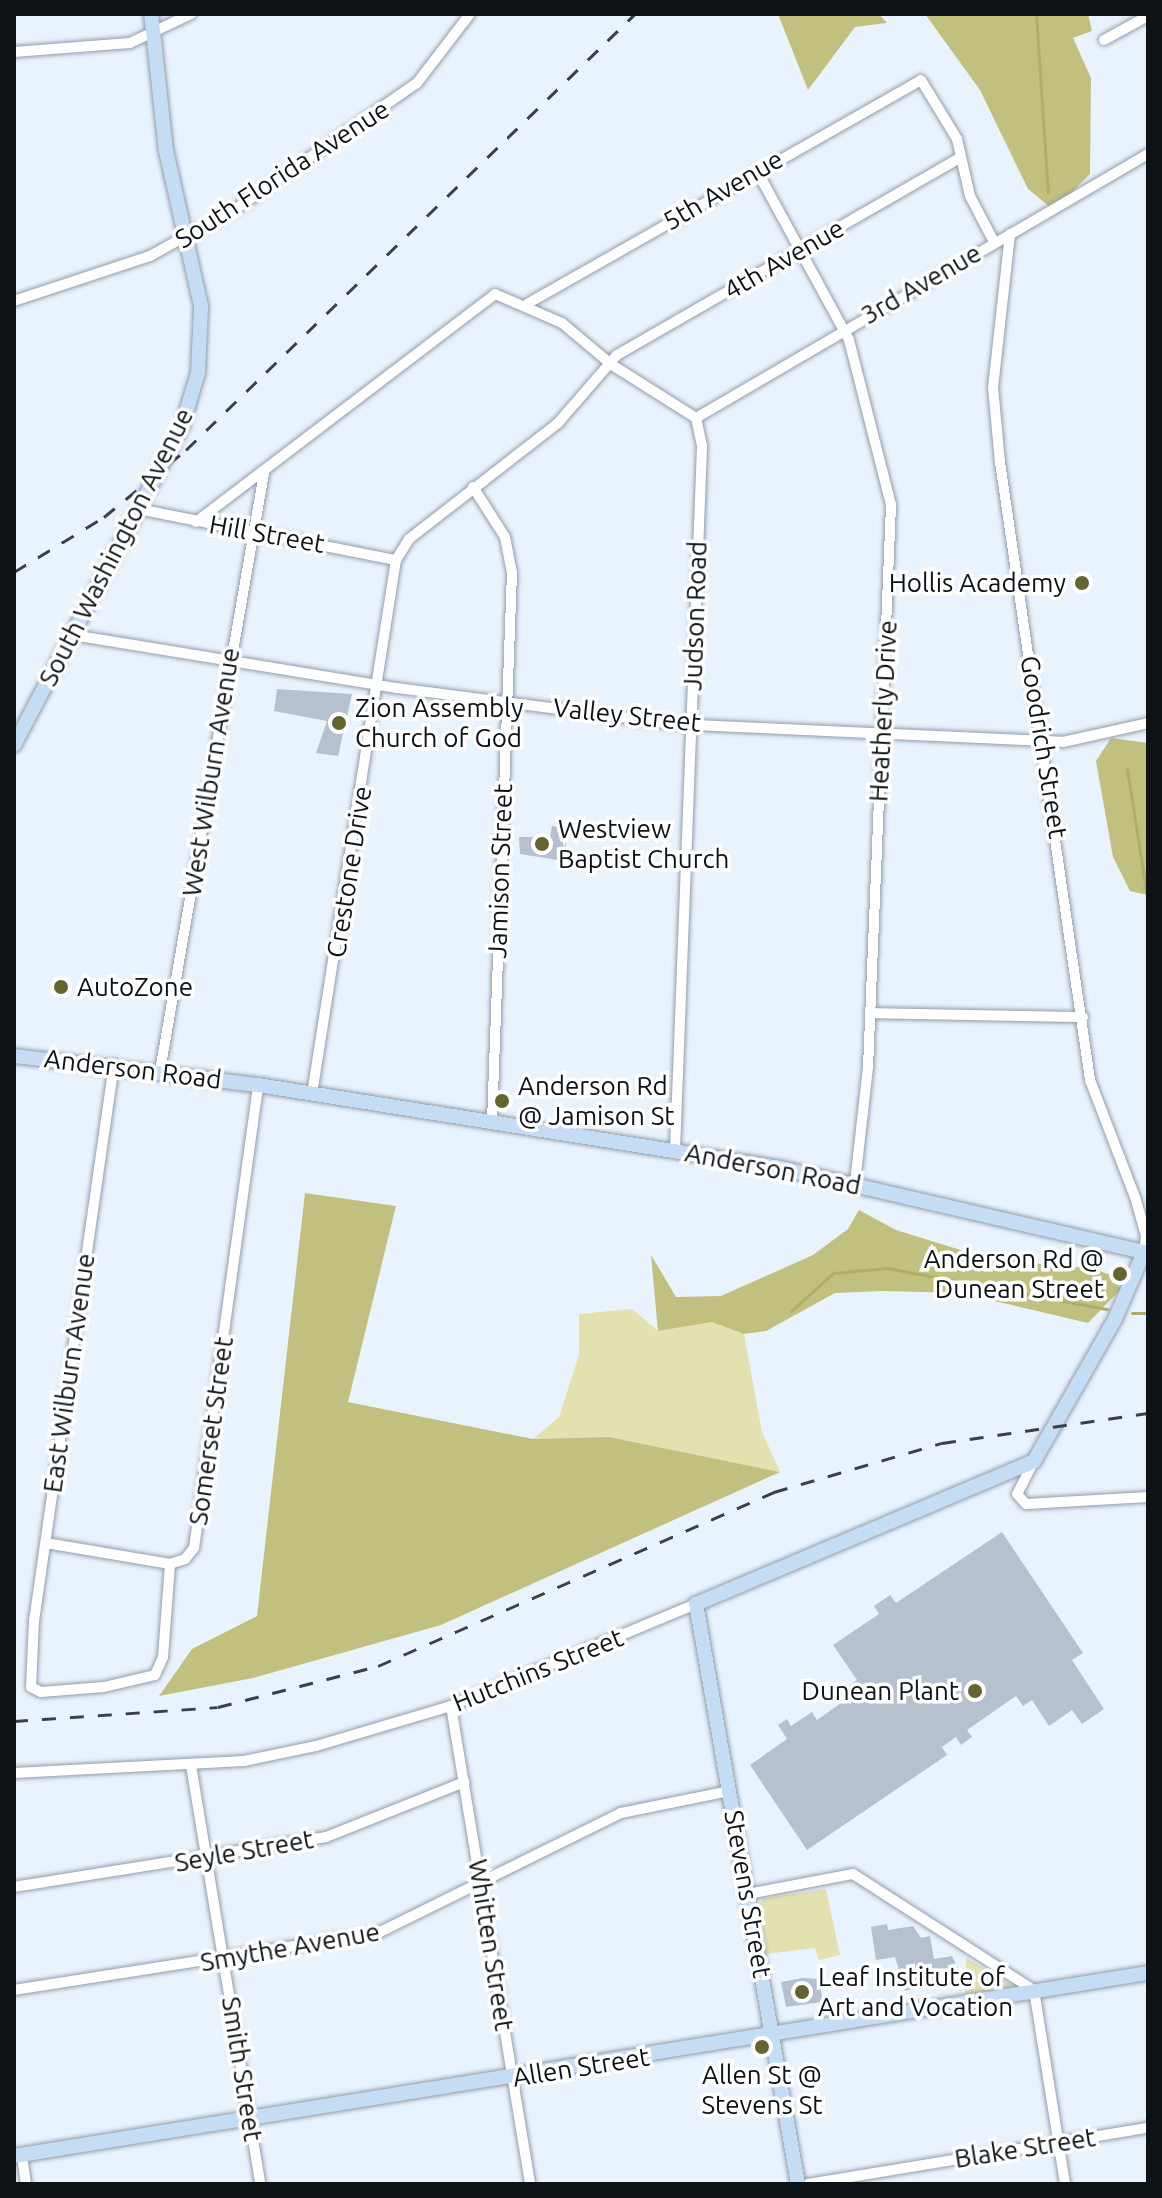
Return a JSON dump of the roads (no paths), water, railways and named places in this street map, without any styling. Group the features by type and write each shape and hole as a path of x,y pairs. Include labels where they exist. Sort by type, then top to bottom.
{"street":[{"name":"South Washington Avenue","path":"14,745 182,426 198,373 201,306 166,151 151,14"},
{"path":"14,52 98,47 153,34 191,14"},
{"name":"South Florida Avenue","path":"14,301 187,238 399,98 432,68 470,14"},
{"path":"1104,40 1148,16"},
{"name":"5th Avenue","path":"527,304 921,80 957,139 960,158"},
{"name":"3rd Avenue","path":"696,418 1148,154"},
{"path":"960,158 970,196 994,242"},
{"name":"4th Avenue","path":"612,365 630,347 960,158"},
{"name":"Heatherly Drive","path":"757,171 844,329 891,505 870,1013 855,1183"},
{"name":"Goodrich Street","path":"1010,234 994,414 1093,1091 1135,1197 1146,1252"},
{"path":"196,522 264,473 477,303 500,294 527,304 590,342 612,365 696,418"},
{"name":"Crestone Drive","path":"312,1094 396,560 420,526 558,423 612,365"},
{"name":"Judson Road","path":"675,1150 702,446 696,418"},
{"name":"West Wilburn Avenue","path":"160,1071 264,473"},
{"name":"Jamison Street","path":"473,487 502,530 511,557 492,1122"},
{"name":"Hill Street","path":"138,509 396,560"},
{"name":"Valley Street","path":"73,635 378,686 691,724 1082,740 1148,723"},
{"path":"870,1013 1083,1017"},
{"name":"Anderson Road","path":"14,1056 114,1064 675,1150 855,1183 1146,1252"},
{"name":"East Wilburn Avenue","path":"114,1064 27,1682 46,1692 140,1683 155,1675 163,1657 170,1564"},
{"name":"Somerset Street","path":"170,1564 194,1548 258,1085"},
{"path":"1146,1252 1115,1319 1017,1494 1026,1504 1148,1497"},
{"name":"Hutchins Street","path":"14,1773 191,1765 264,1758 451,1706 1034,1461"},
{"path":"46,1543 170,1564"},
{"name":"Stevens Street","path":"696,1604 798,2184"},
{"name":"Whitten Street","path":"451,1706 530,2184"},
{"name":"Smith Street","path":"191,1765 260,2184"},
{"name":"Seyle Street","path":"14,1887 326,1837 464,1782"},
{"name":"Smythe Avenue","path":"14,1990 224,1960 378,1933 481,1885 621,1813 729,1791"},
{"path":"748,1894 853,1874 1034,1990 1065,2184"},
{"name":"Allen Street","path":"18,2156 251,2121 1148,1973"},
{"name":"Blake Street","path":"808,2184 1148,2128"},
{"path":"18,2156 26,2184"}],"waterway":[{"path":"1036,14 1048,193"},
{"path":"1127,769 1148,903"},
{"path":"791,1311 833,1273 887,1268 1107,1309"},
{"path":"1132,1313 1148,1313"}],"railway":[{"path":"14,572 104,517 186,450 635,14"},
{"path":"14,1721 218,1707 378,1666 774,1492 942,1443 1148,1413"}],"place":[{"name":"Hollis Academy","path":"1082,583"},
{"name":"Zion Assembly Church of God","path":"339,723"},
{"name":"Westview Baptist Church","path":"542,844"},
{"name":"AutoZone","path":"61,987"},
{"name":"Anderson Rd @ Jamison St","path":"502,1101"},
{"name":"Anderson Rd @ Dunean Street","path":"1120,1274"},
{"name":"Dunean Plant","path":"975,1691"},
{"name":"Leaf Institute of Art and Vocation","path":"802,1992"},
{"name":"Allen St @ Stevens St","path":"762,2047"}]}
